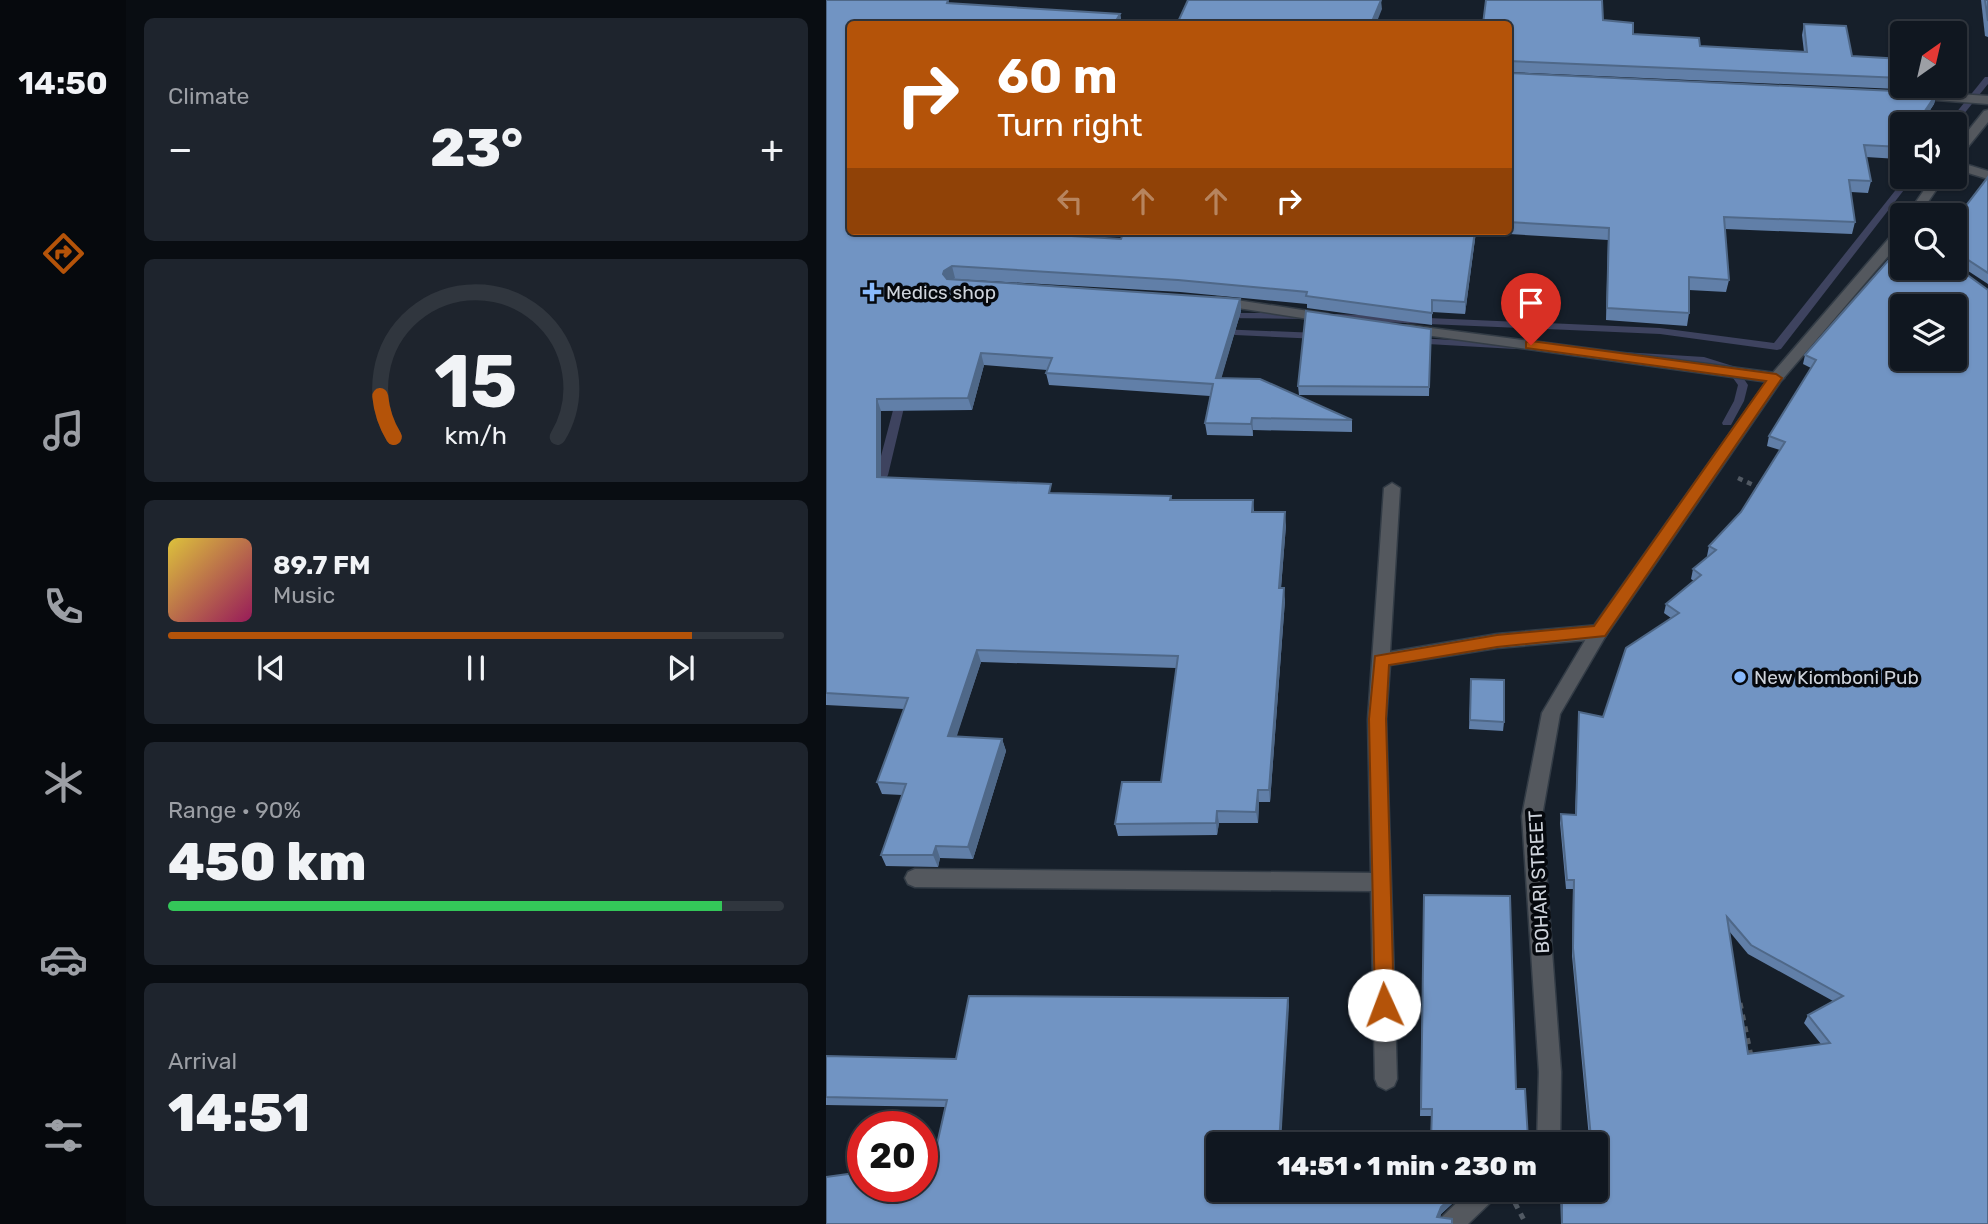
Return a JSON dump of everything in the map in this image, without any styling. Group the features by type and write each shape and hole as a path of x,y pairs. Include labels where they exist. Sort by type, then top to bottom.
{"street":[{"path":"1960,98 1988,100"},
{"path":"1967,140 1988,114"},
{"path":"1967,169 1988,175"},
{"name":"BOHARI STREET","path":"1548,1132 1550,1072 1532,816 1551,713 1599,632 1712,466 1776,378 1890,248"},
{"path":"1195,299 1250,304 1341,320"},
{"path":"1395,327 1776,378"},
{"path":"1386,1079 1377,719 1392,488"},
{"path":"1381,660 1497,641 1599,632"},
{"path":"915,878 1381,882"},
{"path":"1451,1224 1474,1202"}],"path":[{"path":"1712,466 1772,493"},
{"path":"1739,1001 1753,1066"},
{"path":"1514,1202 1526,1224"}],"building":[{"path":"826,0 948,0 947,3 1120,14 1116,21 847,21 847,235 1056,235 1121,239 1122,235 1474,235 1465,302 1432,300 1432,313 1306,296 1307,292 1178,280 952,266 944,271 947,279 1240,299 1216,378 1260,379 1352,420 1252,418 1251,424 1205,423 1213,384 1046,373 1052,358 981,353 968,398 877,399 877,477 1051,484 1049,493 1171,496 1170,500 1253,500 1252,512 1285,512 1279,588 1284,588 1269,790 1258,790 1256,812 1217,811 1216,823 1115,824 1122,782 1161,782 1178,656 977,650 948,736 1002,739 968,847 936,846 933,855 881,855 906,784 877,782 908,698 826,693"},
{"path":"1188,0 1381,0 1372,21 1178,21"},
{"path":"1486,0 1602,0 1603,20 1633,23 1633,34 1699,38 1700,46 1807,52 1804,24 1846,26 1852,56 1890,58 1890,77 1512,61 1512,21 1483,21"},
{"path":"1985,0 1988,0 1988,21"},
{"path":"1512,73 1890,91 1890,98 1934,98 1924,112 1890,112 1890,146 1864,145 1871,181 1849,180 1855,222 1724,217 1729,280 1689,277 1689,313 1607,308 1609,228 1512,222"},
{"path":"1988,177 1988,273 1967,259 1967,204"},
{"path":"1890,259 1890,280 1967,280 1967,275 1988,290 1988,1224 1562,1224 1562,1202 1608,1202 1608,1132 1590,1132 1573,948 1574,880 1567,880 1561,814 1576,815 1579,712 1603,717 1626,648 1679,613 1666,604 1701,575 1693,569 1716,550 1709,546 1741,512 1785,442 1769,436 1816,360 1805,355","holes":["1727,917 1751,945 1843,996 1808,1015 1830,1043 1748,1054"]},
{"path":"1306,311 1431,329 1429,387 1298,386"},
{"path":"1471,679 1504,680 1504,722 1470,720"},
{"path":"1424,895 1510,896 1516,1089 1525,1089 1528,1132 1431,1132 1432,1109 1421,1109"},
{"path":"969,996 1288,998 1280,1132 1206,1132 1206,1202 1446,1202 1437,1217 1452,1219 1452,1224 826,1224 826,1177 847,1174 847,1202 938,1202 938,1140 947,1100 826,1097 826,1056 956,1059"}],"waterway":[{"path":"1961,112 1988,79"},
{"path":"1336,317 1660,331 1777,347 1901,189"},
{"path":"1224,316 1304,316"},
{"path":"1218,332 1319,336"},
{"path":"1414,341 1515,346"},
{"path":"1623,355 1700,359 1732,369 1743,385 1739,401 1727,423"},
{"path":"873,491 882,475 902,395"}],"place":[{"name":"Medics shop","path":"872,292"},
{"name":"New Kiomboni Pub","path":"1740,677"}],"route":[{"path":"1384,1005 1377,719 1381,660 1497,641 1599,632 1712,466 1776,378 1531,345"}]}
